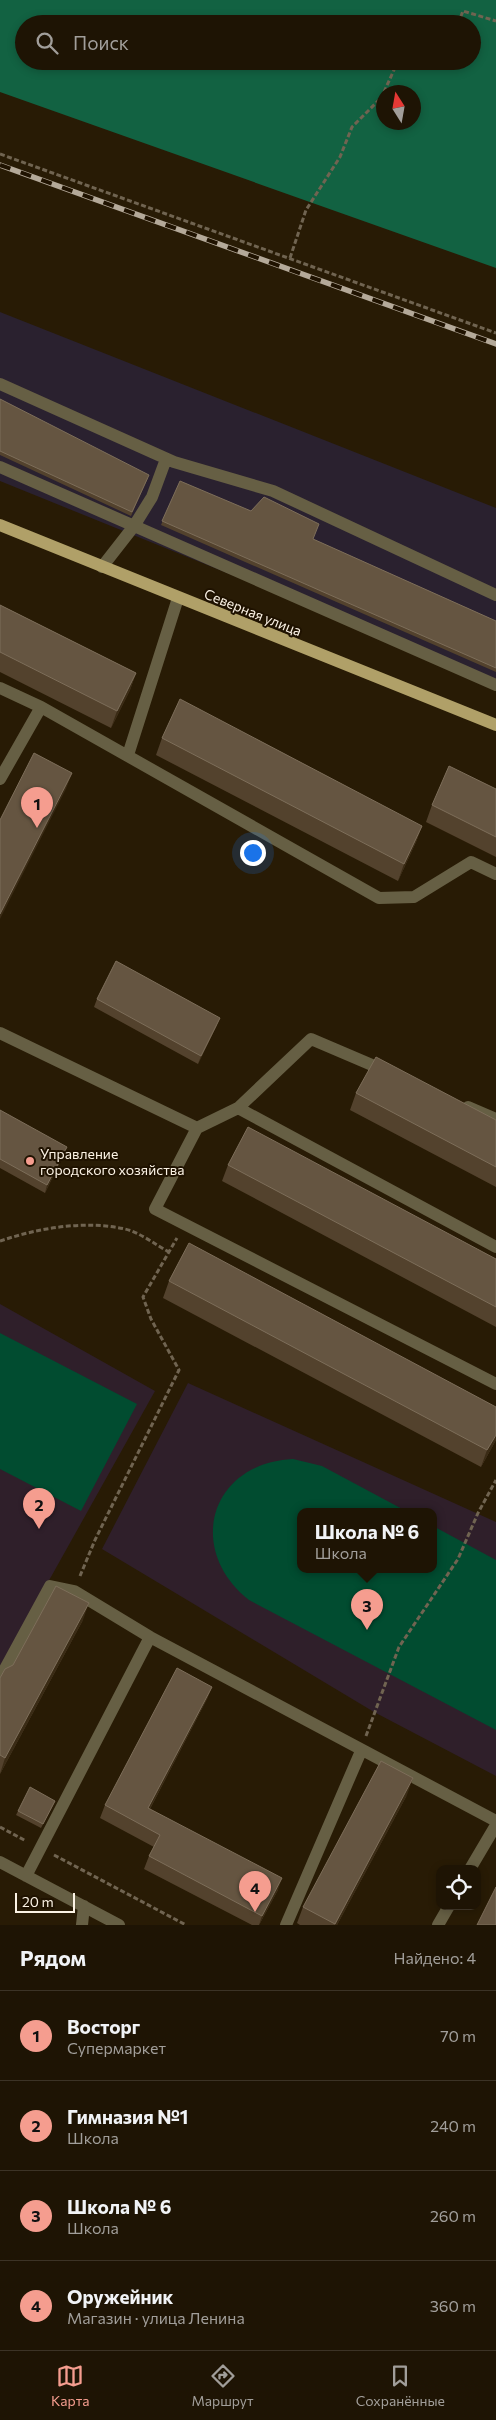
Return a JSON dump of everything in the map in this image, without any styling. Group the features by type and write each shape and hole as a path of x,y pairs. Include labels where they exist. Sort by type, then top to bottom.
{"main road":[{"name":"Северная улица","path":"0,526 496,725"}],"street":[{"path":"0,384 166,459 272,491 496,594"},
{"path":"102,567 134,526 152,497 166,459"},
{"path":"0,467 496,685"},
{"path":"128,755 178,598"},
{"path":"0,688 41,707 128,755 379,898 414,897 471,862 496,874"},
{"path":"0,779 41,707"},
{"path":"0,1033 197,1128"},
{"path":"399,1077 311,1040 238,1108 197,1128 155,1209 496,1384"},
{"path":"452,1100 496,1119"},
{"path":"238,1108 496,1247"},
{"path":"0,1678 50,1586 74,1591 150,1637 361,1751 496,1821"},
{"path":"26,1876 150,1637"},
{"path":"286,1925 361,1751"},
{"path":"472,1865 496,1825"},
{"path":"0,1862 119,1925"},
{"path":"82,1925 84,1906"},
{"path":"438,1925 446,1910"}],"path":[{"path":"461,15 463,11 478,15"},
{"path":"481,16 496,20"},
{"path":"388,85 394,70"},
{"path":"290,258 306,210 340,157 352,127 376,103"},
{"path":"0,154 496,333"},
{"path":"74,1591 95,1540 179,1370 151,1319 143,1297 185,1224"},
{"path":"0,1241 27,1232 76,1225 126,1229 169,1252"},
{"path":"361,1751 399,1647 458,1559 478,1513 496,1480"},
{"path":"0,1827 186,1925"}],"shaded area":[{"path":"0,312 496,508 496,682 0,481"},
{"path":"0,1304 155,1391 0,1668"},
{"path":"188,1383 496,1522 496,1776 374,1712 102,1549"}],"green space":[{"path":"0,0 496,0 496,268 0,92"},
{"path":"0,1333 137,1404 81,1511 0,1469"},
{"path":"293,1459 322,1466 400,1508 297,1508 297,1573 437,1573 437,1528 496,1560 496,1730 249,1600 229,1579 217,1557 213,1534 216,1512 226,1492 242,1476 265,1464"}],"building":[{"path":"0,399 149,475 132,512 0,451"},
{"path":"180,481 251,511 264,497 319,524 313,539 496,621 496,668 162,521"},
{"path":"0,605 136,673 117,711 0,652"},
{"path":"180,699 422,826 404,864 162,738"},
{"path":"34,753 72,773 0,914 0,820"},
{"path":"449,766 496,789 496,837 432,805"},
{"path":"116,961 220,1018 201,1056 97,999"},
{"path":"376,1057 496,1120 496,1167 356,1093"},
{"name":"Управление городского хозяйства","path":"0,1110 67,1147 47,1185 0,1159"},
{"path":"248,1127 496,1259 496,1307 228,1165"},
{"path":"189,1243 496,1407 496,1435 487,1450 169,1281"},
{"path":"56,1586 89,1603 5,1758 0,1755 0,1678 5,1669 13,1665"},
{"path":"177,1668 212,1687 148,1808 282,1878 262,1916 149,1856 160,1835 105,1805"},
{"path":"381,1761 413,1778 335,1924 303,1907"},
{"path":"30,1787 55,1801 43,1824 18,1811"},
{"path":"496,1887 496,1925 477,1925"}],"railway":[{"path":"0,165 496,344"}],"place":[{"name":"Восторг","path":"37,828"},
{"name":"Управление городского хозяйства","path":"30,1161"},
{"name":"Гимназия №1","path":"39,1529"},
{"name":"Школа № 6","path":"367,1630"},
{"name":"Оружейник","path":"255,1912"}]}
